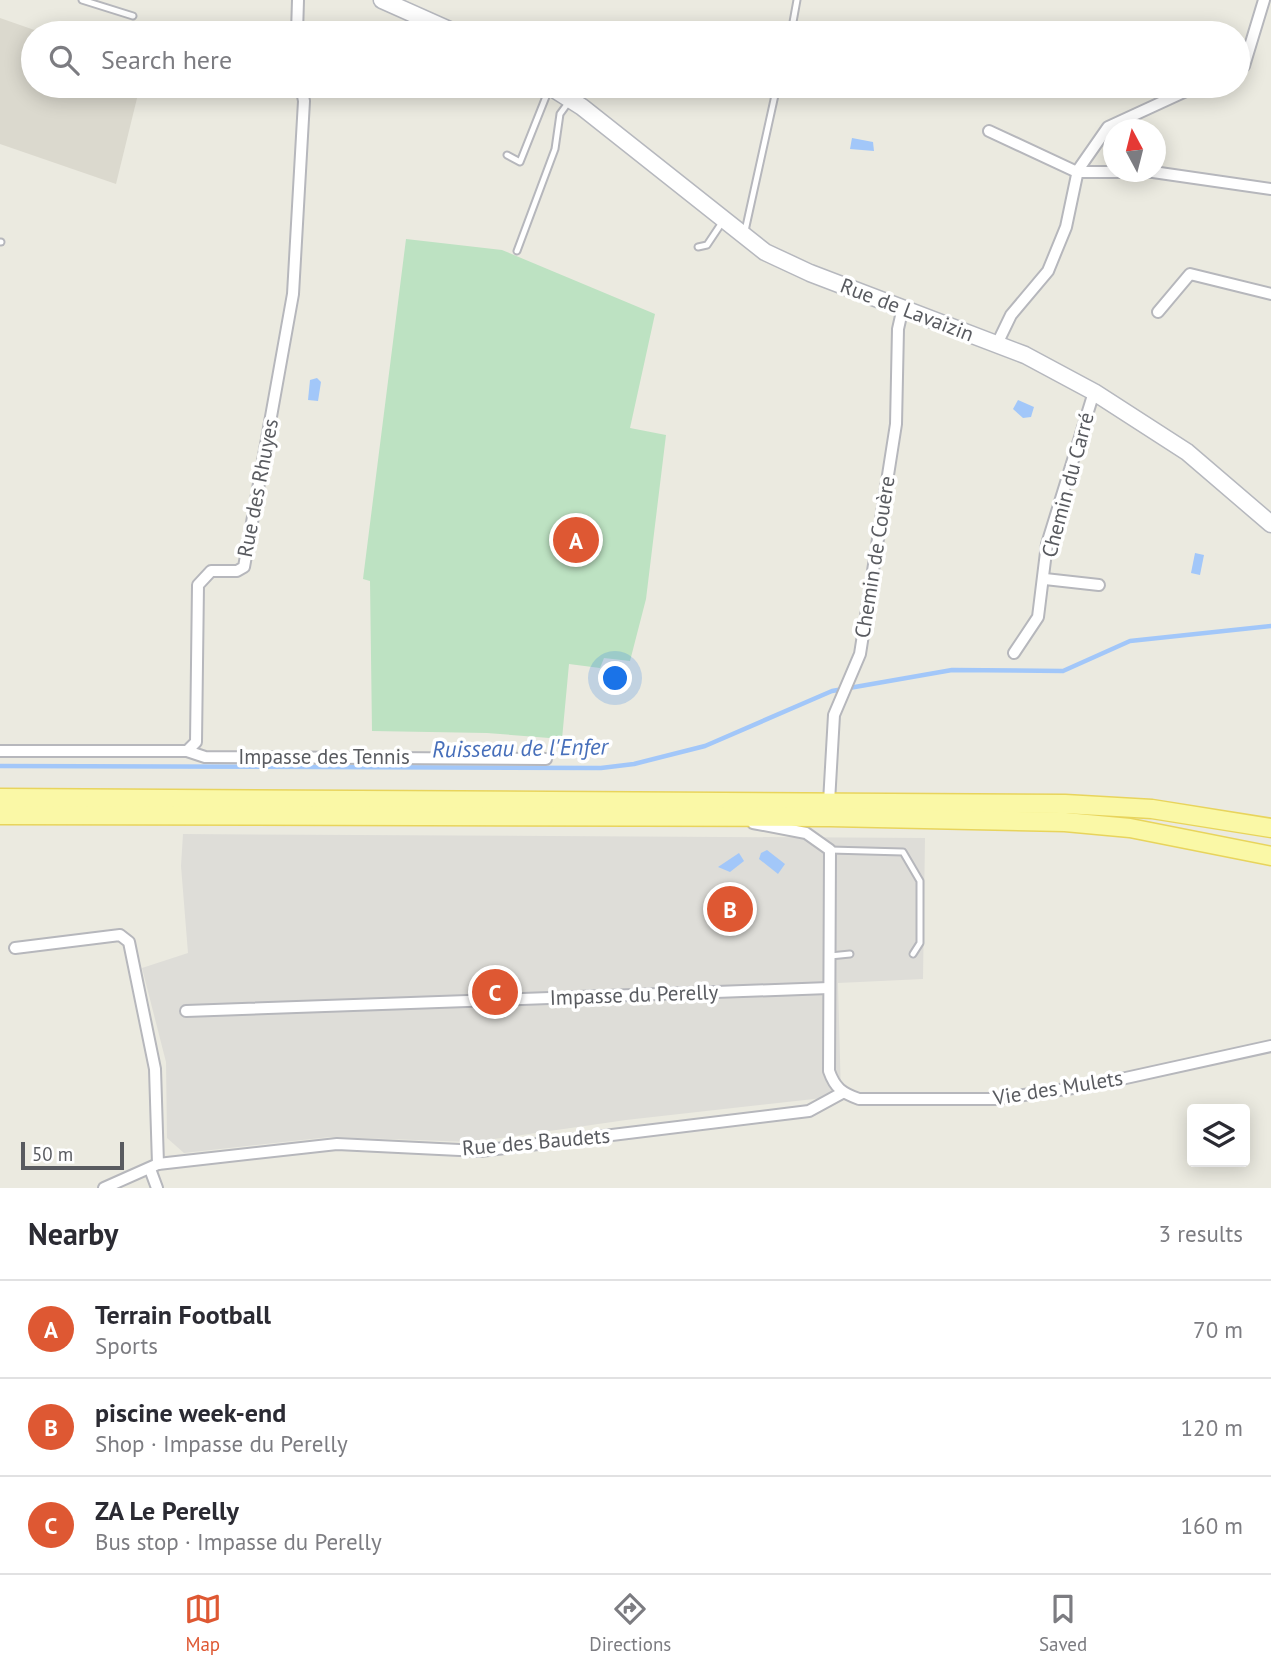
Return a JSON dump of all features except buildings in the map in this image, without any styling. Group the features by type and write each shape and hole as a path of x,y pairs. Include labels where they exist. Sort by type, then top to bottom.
{"main road":[{"path":"389,1 431,21"},
{"name":"Rue de Lavaizin","path":"568,98 744,237 810,273 997,344 1094,392 1187,452 1271,524"},
{"path":"0,798 1065,804 1152,810 1271,828"},
{"path":"0,815 719,817 1065,822 1130,828 1271,856"}],"street":[{"path":"297,21 298,0"},
{"path":"1250,46 1264,0"},
{"name":"Rue des Rhuyes","path":"187,751 196,742 198,585 211,571 237,571 244,566 286,345 297,248 303,98"},
{"path":"997,344 1012,315 1048,271 1066,228 1077,172 1108,127 1170,98"},
{"path":"989,131 1077,172 1153,172 1271,189"},
{"path":"1158,312 1190,274 1271,294"},
{"name":"Chemin de Couère","path":"829,802 834,715 860,654 896,424 898,329 903,307"},
{"name":"Chemin du Carré","path":"1014,653 1038,617 1045,579 1047,544 1094,392"},
{"name":"Chemin du Carré","path":"1045,579 1099,585"},
{"path":"0,751 187,751"},
{"name":"Impasse des Tennis","path":"187,751 205,757 546,759"},
{"path":"719,817 806,833 830,850 829,1071 833,1084 842,1093"},
{"path":"15,948 120,935 129,942 155,1069 154,1167 157,1188"},
{"name":"Impasse du Perelly","path":"186,1011 829,988"},
{"name":"Vie des Mulets","path":"842,1093 859,1099 996,1099 1094,1086 1271,1046"},
{"name":"Rue des Baudets","path":"104,1188 154,1167 337,1144 480,1151 809,1111 842,1093"}],"lane":[{"path":"82,0 133,16"},
{"path":"793,21 797,0"},
{"path":"507,155 520,162 544,98"},
{"path":"744,237 774,98"},
{"path":"517,251 555,149 560,114 571,100"},
{"path":"698,247 707,245 723,221"},
{"path":"830,850 903,852 920,881 920,943 913,954"},
{"path":"830,956 850,954"}],"shaded area":[{"path":"0,18 21,25 21,98 137,98 116,184 0,144"},
{"path":"183,834 925,838 923,979 838,983 841,1096 626,1120 473,1142 330,1137 184,1153 167,1138 166,1062 142,968 188,953 181,866"}],"green space":[{"path":"406,239 502,250 655,314 630,428 666,435 646,599 630,661 604,658 600,668 569,664 562,739 487,733 372,731 370,581 363,579"}],"water":[{"path":"852,138 873,142 874,151 850,149"},
{"path":"317,378 321,382 318,401 308,400 310,380"},
{"path":"1018,400 1034,407 1031,417 1023,418 1013,409"},
{"path":"1195,553 1204,555 1200,575 1191,573"},
{"path":"767,850 785,864 778,874 759,859 761,853"},
{"path":"739,853 744,861 730,872 718,867"}],"waterway":[{"name":"Ruisseau de l'Enfer","path":"0,766 601,768 634,764 705,746 832,691 952,670 1063,671 1130,641 1271,626"}],"place":[{"name":"Terrain Football","path":"576,540"},
{"name":"piscine week-end","path":"730,909"},
{"name":"ZA Le Perelly","path":"495,992"}]}
